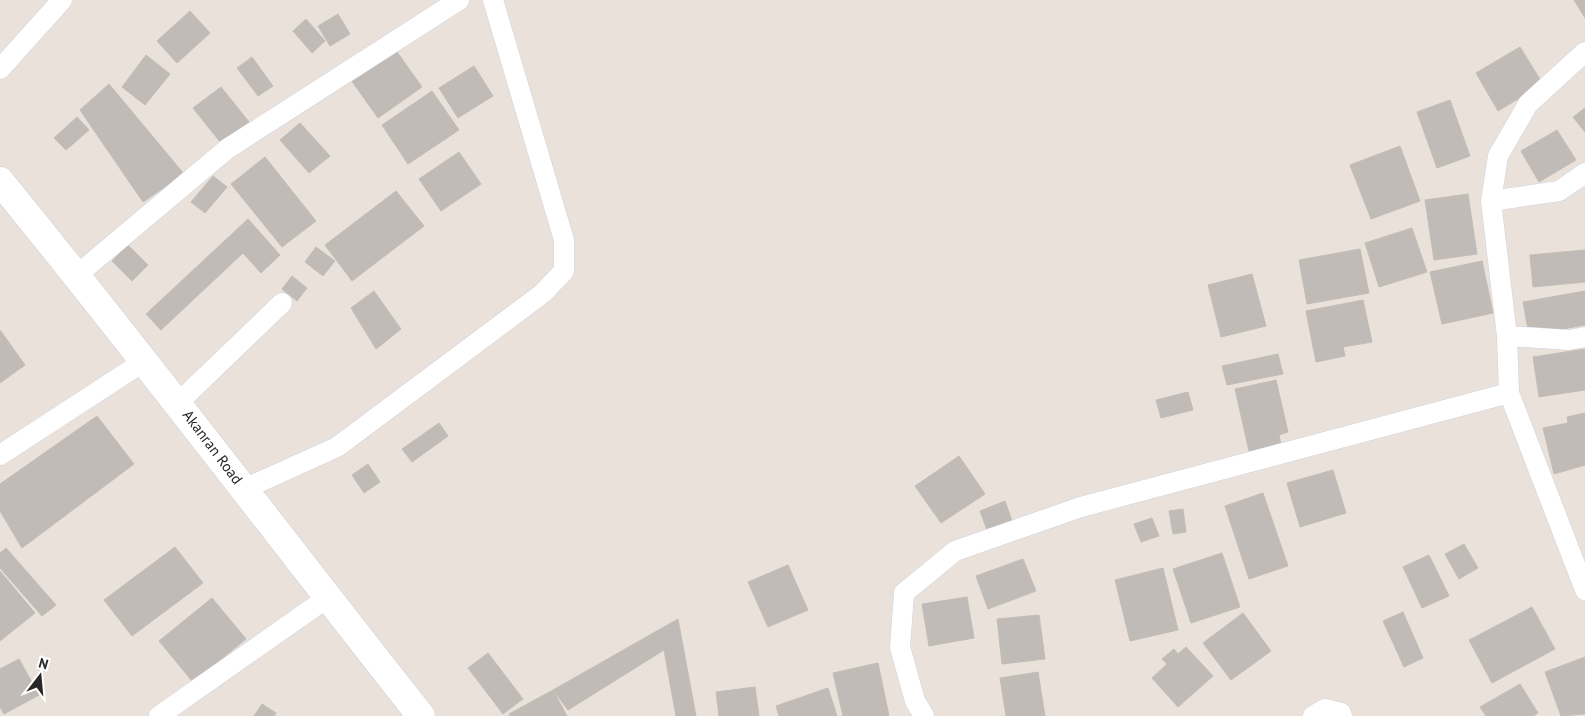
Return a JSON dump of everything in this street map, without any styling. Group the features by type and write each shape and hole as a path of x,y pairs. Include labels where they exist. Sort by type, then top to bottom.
{"main road":[{"name":"Akanran Road","path":"0,181 77,275 143,362 178,403 328,598 422,716"}],"street":[{"path":"0,69 62,0"},
{"path":"77,275 228,149 459,0"},
{"path":"244,489 337,447 542,293 564,271 564,240 493,0"},
{"path":"1585,52 1528,104 1498,156 1491,201 1507,336 1509,393 1585,590"},
{"path":"1491,201 1559,191 1585,173"},
{"path":"178,403 282,303"},
{"path":"1507,336 1569,340 1585,337"},
{"path":"0,455 143,362"},
{"path":"924,716 915,700 900,647 904,593 956,551 1081,507 1509,393"},
{"path":"159,716 328,598"},
{"path":"1312,716 1325,709 1341,713 1342,716"}],"building":[{"path":"1574,0 1585,0 1585,18"},
{"path":"190,11 210,33 177,63 157,41"},
{"path":"338,14 350,34 330,46 318,26"},
{"path":"306,19 325,41 312,53 293,31"},
{"path":"1520,47 1543,84 1498,111 1476,73"},
{"path":"395,49 422,87 378,118 351,80"},
{"path":"146,55 170,74 145,105 122,87"},
{"path":"252,57 273,86 258,96 237,68"},
{"path":"474,66 493,96 458,118 439,88"},
{"path":"109,84 184,174 143,202 80,110"},
{"path":"221,87 249,122 221,143 193,108"},
{"path":"432,91 459,130 408,164 382,125"},
{"path":"1450,100 1470,156 1437,168 1417,112"},
{"path":"1585,108 1585,132 1573,117"},
{"path":"77,117 89,130 66,150 54,138"},
{"path":"300,123 330,156 309,173 280,140"},
{"path":"1557,130 1576,160 1539,182 1521,151"},
{"path":"1400,146 1420,201 1371,219 1350,165"},
{"path":"459,152 481,184 441,211 419,179"},
{"path":"265,157 316,221 282,247 231,184"},
{"path":"213,176 227,187 205,213 191,202"},
{"path":"396,191 424,226 352,281 325,245"},
{"path":"1468,194 1477,254 1434,260 1425,200"},
{"path":"248,219 280,255 261,273 243,253 161,330 146,314"},
{"path":"1412,228 1427,272 1379,287 1365,243"},
{"path":"128,245 148,265 132,281 112,261"},
{"path":"316,247 335,261 323,276 305,262"},
{"path":"1360,249 1369,293 1307,304 1299,260"},
{"path":"1585,250 1585,282 1533,287 1530,255"},
{"path":"1482,261 1493,313 1442,324 1430,272"},
{"path":"1252,274 1266,326 1221,337 1208,285"},
{"path":"292,276 307,288 297,301 282,289"},
{"path":"374,291 401,329 376,349 351,308"},
{"path":"1585,291 1585,325 1529,335 1523,302"},
{"path":"1363,300 1372,342 1343,347 1345,356 1316,362 1306,311"},
{"path":"0,330 25,365 0,383"},
{"path":"1585,349 1585,390 1539,397 1533,357"},
{"path":"1278,354 1283,374 1227,385 1222,366"},
{"path":"1276,380 1288,432 1279,435 1281,444 1249,451 1235,389"},
{"path":"1188,392 1193,410 1161,418 1156,400"},
{"path":"1585,413 1585,465 1554,474 1543,428 1568,423 1567,417"},
{"path":"97,416 134,464 22,548 0,511 0,484"},
{"path":"439,423 448,436 412,462 402,449"},
{"path":"959,456 985,494 941,523 915,486"},
{"path":"368,464 380,482 364,493 352,475"},
{"path":"1333,470 1346,513 1300,527 1287,483"},
{"path":"1263,493 1288,566 1249,579 1225,506"},
{"path":"1005,501 1012,521 987,530 980,511"},
{"path":"1183,509 1186,532 1173,534 1169,511"},
{"path":"1152,518 1159,536 1141,542 1134,524"},
{"path":"1464,544 1478,568 1459,579 1445,554"},
{"path":"175,547 203,583 132,636 104,600"},
{"path":"6,548 56,605 42,616 0,568 0,553"},
{"path":"1222,553 1240,607 1191,623 1173,569"},
{"path":"1429,555 1449,596 1422,608 1403,567"},
{"path":"1023,559 1036,591 988,609 976,576"},
{"path":"788,565 808,610 768,627 748,582"},
{"path":"1163,568 1178,630 1130,641 1115,580"},
{"path":"0,571 35,613 0,641"},
{"path":"967,597 974,638 929,646 922,604"},
{"path":"212,598 246,639 193,682 159,641"},
{"path":"1532,607 1555,649 1492,683 1469,640"},
{"path":"1403,612 1423,658 1404,667 1383,621"},
{"path":"1243,613 1271,651 1231,680 1203,643"},
{"path":"1039,615 1045,659 1002,664 997,619"},
{"path":"678,619 696,716 676,716 664,650 568,710 553,690"},
{"path":"1186,647 1213,676 1178,707 1152,678 1167,664 1162,659 1174,649 1178,654"},
{"path":"488,653 523,699 503,714 468,668"},
{"path":"1585,657 1585,714 1561,716 1545,672"},
{"path":"19,659 39,695 4,714 0,707 0,669"},
{"path":"878,663 889,716 843,716 833,673"},
{"path":"1038,672 1045,716 1006,716 1000,678"},
{"path":"1520,684 1538,713 1533,716 1486,716 1480,707"},
{"path":"755,687 759,716 719,716 716,692"},
{"path":"828,688 837,716 779,716 776,706"},
{"path":"553,690 567,716 510,716 509,714"},
{"path":"262,704 276,713 274,716 254,716"}]}
